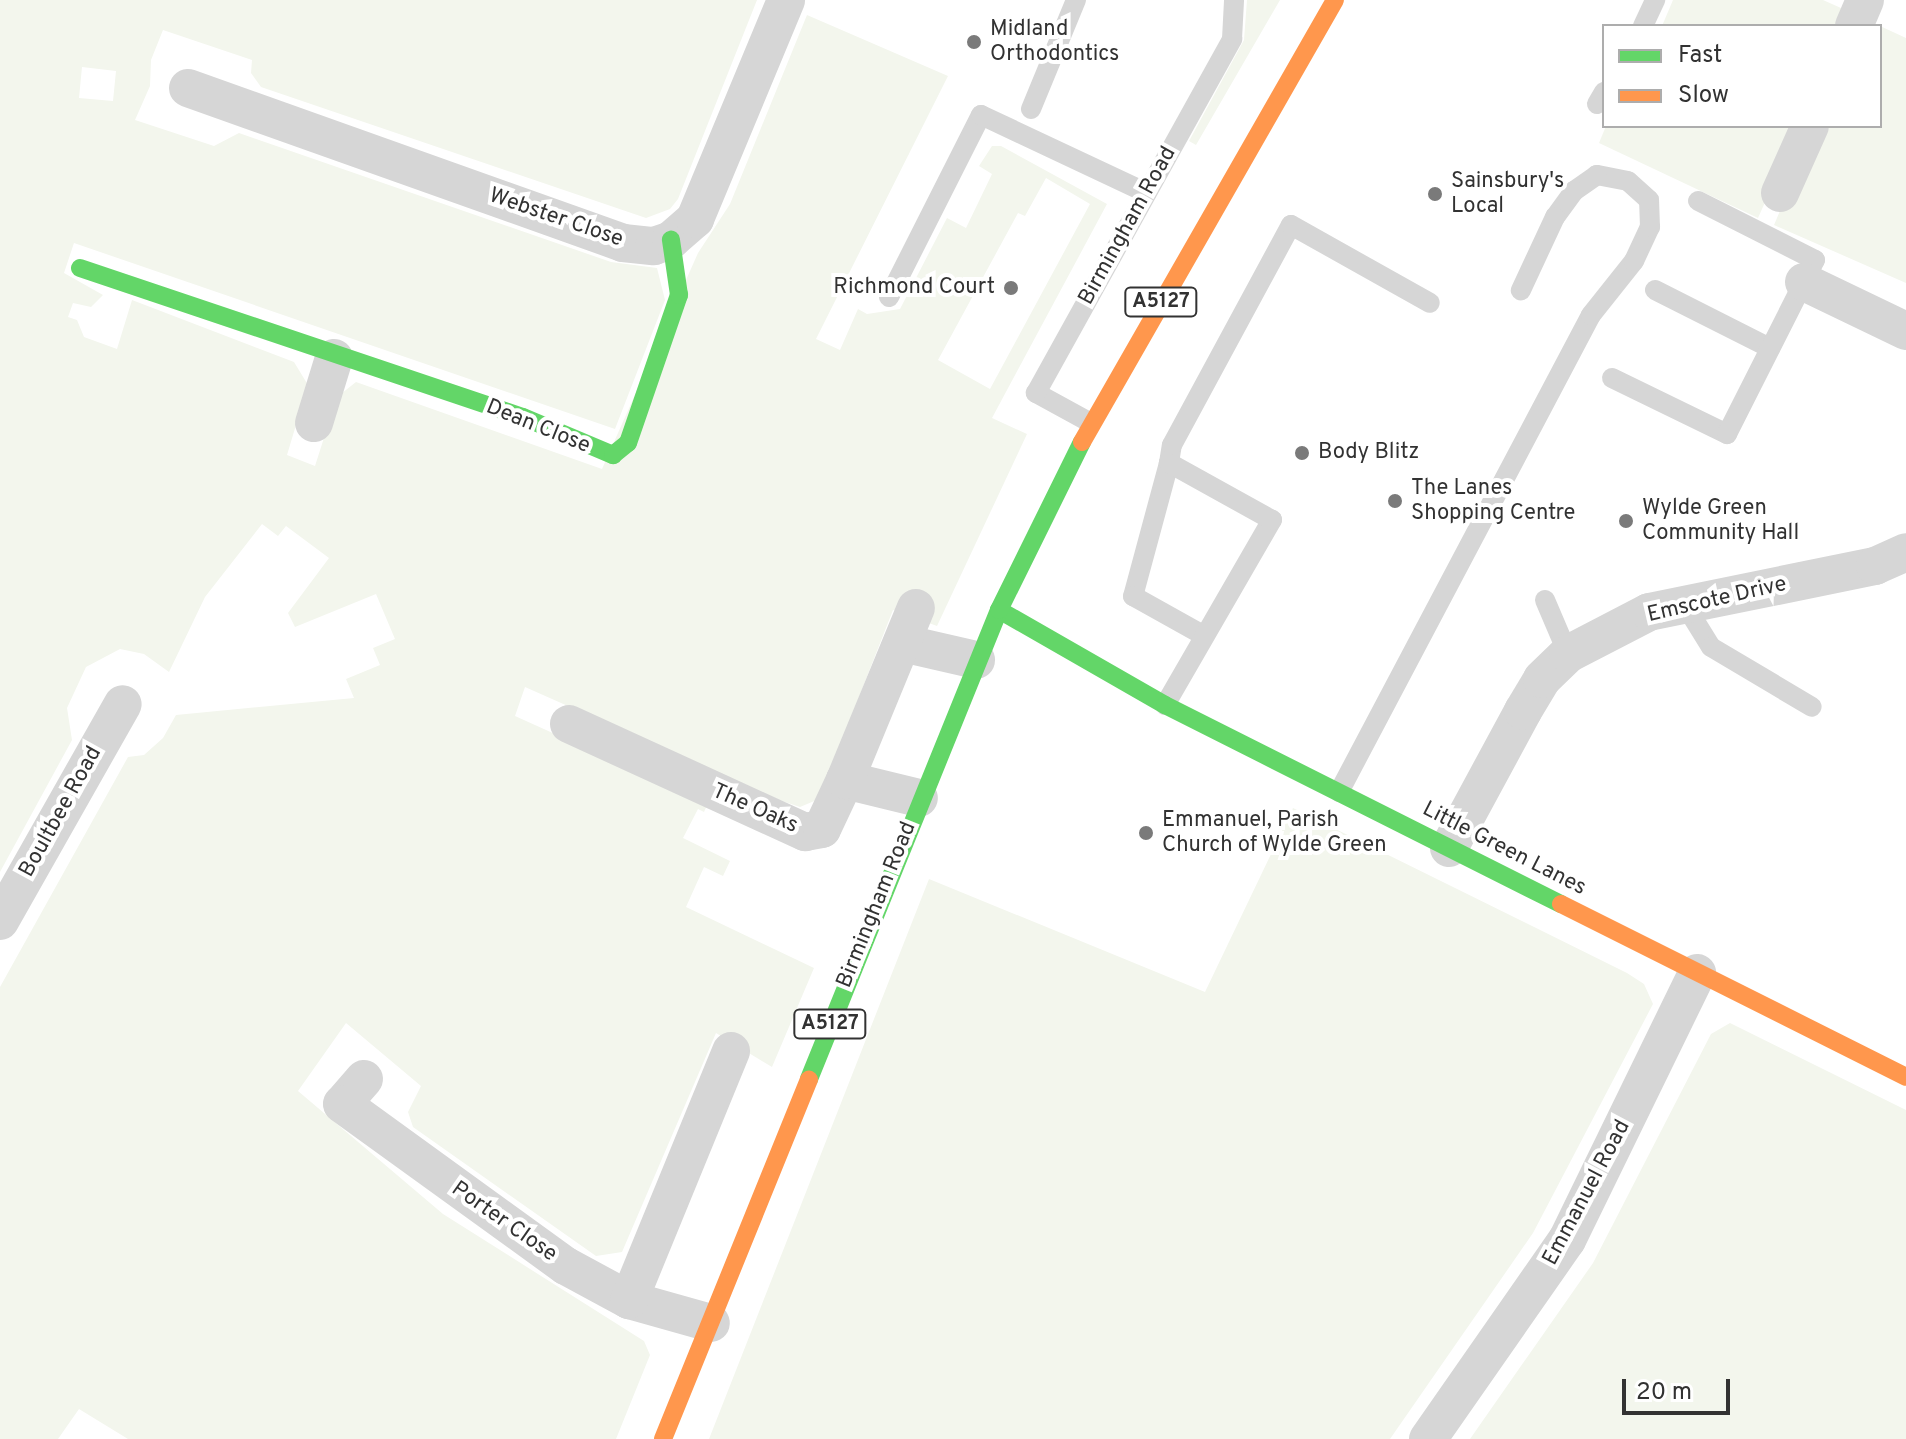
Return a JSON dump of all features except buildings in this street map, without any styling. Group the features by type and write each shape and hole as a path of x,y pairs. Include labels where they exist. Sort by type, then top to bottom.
{"street":[{"path":"671,240 695,219 786,0"},
{"name":"Birmingham Road","path":"663,1439 919,798 999,610 1091,423 1335,0"},
{"name":"Webster Close","path":"188,88 623,243 654,246 671,240"},
{"path":"1780,193 1809,128"},
{"name":"Dean Close","path":"80,268 334,358 523,417 613,455 628,443 679,295 671,240"},
{"path":"1804,282 1906,331"},
{"path":"314,423 334,358"},
{"name":"Emscote Drive","path":"1449,848 1535,690 1568,654 1649,612 1875,566 1906,552"},
{"path":"916,608 845,780 919,798"},
{"name":"Little Green Lanes","path":"999,610 1165,705 1906,1077"},
{"path":"902,643 976,660"},
{"name":"Boultbee Road","path":"0,921 123,704"},
{"name":"The Oaks","path":"569,724 805,832 822,829 845,780"},
{"name":"Emmanuel Road","path":"1428,1439 1567,1240 1697,973"},
{"path":"629,1300 731,1051"},
{"name":"Porter Close","path":"364,1079 342,1104 566,1266 629,1300 711,1323"}],"lane":[{"path":"1031,109 1076,0"},
{"name":"Birmingham Road","path":"1091,423 1036,393 1232,39 1234,0"},
{"path":"1644,24 1655,0"},
{"path":"889,297 981,115 1147,193"},
{"path":"1339,792 1591,315 1634,261 1650,227 1649,200 1628,181 1597,175 1574,191 1555,217 1521,290"},
{"path":"1612,378 1727,434 1815,260 1698,201"},
{"path":"1203,635 1133,596 1172,445 1291,225 1430,303"},
{"path":"1655,290 1770,348"},
{"path":"1165,705 1272,520 1169,463"},
{"path":"1545,600 1568,654"},
{"path":"1685,605 1711,647 1812,707"}],"shaded area":[{"path":"0,0 757,0 678,199 670,209 646,218 261,87 251,73 252,60 163,30 151,60 150,86 135,120 214,146 239,133 611,262 657,268 665,300 615,429 74,243 64,273 103,295 91,307 73,303 68,317 77,320 84,337 117,349 132,300 294,362 308,385 287,455 315,466 337,397 356,382 602,469 698,253 730,204 807,15 948,76 816,339 840,350 858,309 867,314 900,309 947,218 966,228 992,174 979,166 992,146 1001,146 1107,204 992,418 1027,434 937,626 893,610 819,799 800,807 782,801 525,687 515,716 708,803 704,812 698,809 683,838 730,861 723,876 704,867 686,907 814,968 772,1067 716,1033 622,1252 596,1256 413,1127 408,1112 421,1086 346,1023 298,1091 443,1214 644,1341 650,1355 616,1439 128,1439 79,1409 58,1439 0,1439 0,987 128,757 144,755 163,738 176,715 354,698 346,679 380,665 373,648 395,639 376,594 295,627 288,613 329,558 286,526 278,536 262,524 205,597 169,672 144,654 120,649 86,667 67,708 72,740 0,872","holes":["82,67 116,71 113,101 79,98","1046,178 1090,204 990,389 938,360 1018,213 1025,216"]},
{"path":"1247,0 1280,0 1196,145 1189,141 1244,40"},
{"path":"1673,0 1823,0 1850,12 1845,24 1663,24"},
{"path":"1882,27 1906,38 1906,283 1774,225 1815,128 1882,128"},
{"path":"1605,128 1798,128 1758,218 1599,143"},
{"path":"1293,808 1627,973 1644,984 1653,1004 1533,1233 1390,1439 709,1439 929,879 1205,992"},
{"path":"1730,1023 1906,1110 1906,1439 1470,1439 1593,1263 1711,1034"}],"traffic: fast":[{"path":"80,268 523,417 613,455 628,443 679,295 671,240"},
{"path":"809,1079 999,610 1082,442"},
{"path":"999,610 1165,705 1561,904"}],"traffic: slow":[{"path":"1082,442 1335,0"},
{"path":"1561,904 1906,1077"},
{"path":"663,1439 809,1079"}],"place":[{"name":"Midland Orthodontics","path":"974,42"},
{"name":"Sainsbury's Local","path":"1435,194"},
{"name":"Richmond Court","path":"1011,288"},
{"name":"Body Blitz","path":"1302,453"},
{"name":"The Lanes Shopping Centre","path":"1395,501"},
{"name":"Wylde Green Community Hall","path":"1626,521"},
{"name":"Emmanuel, Parish Church of Wylde Green","path":"1146,833"}]}
